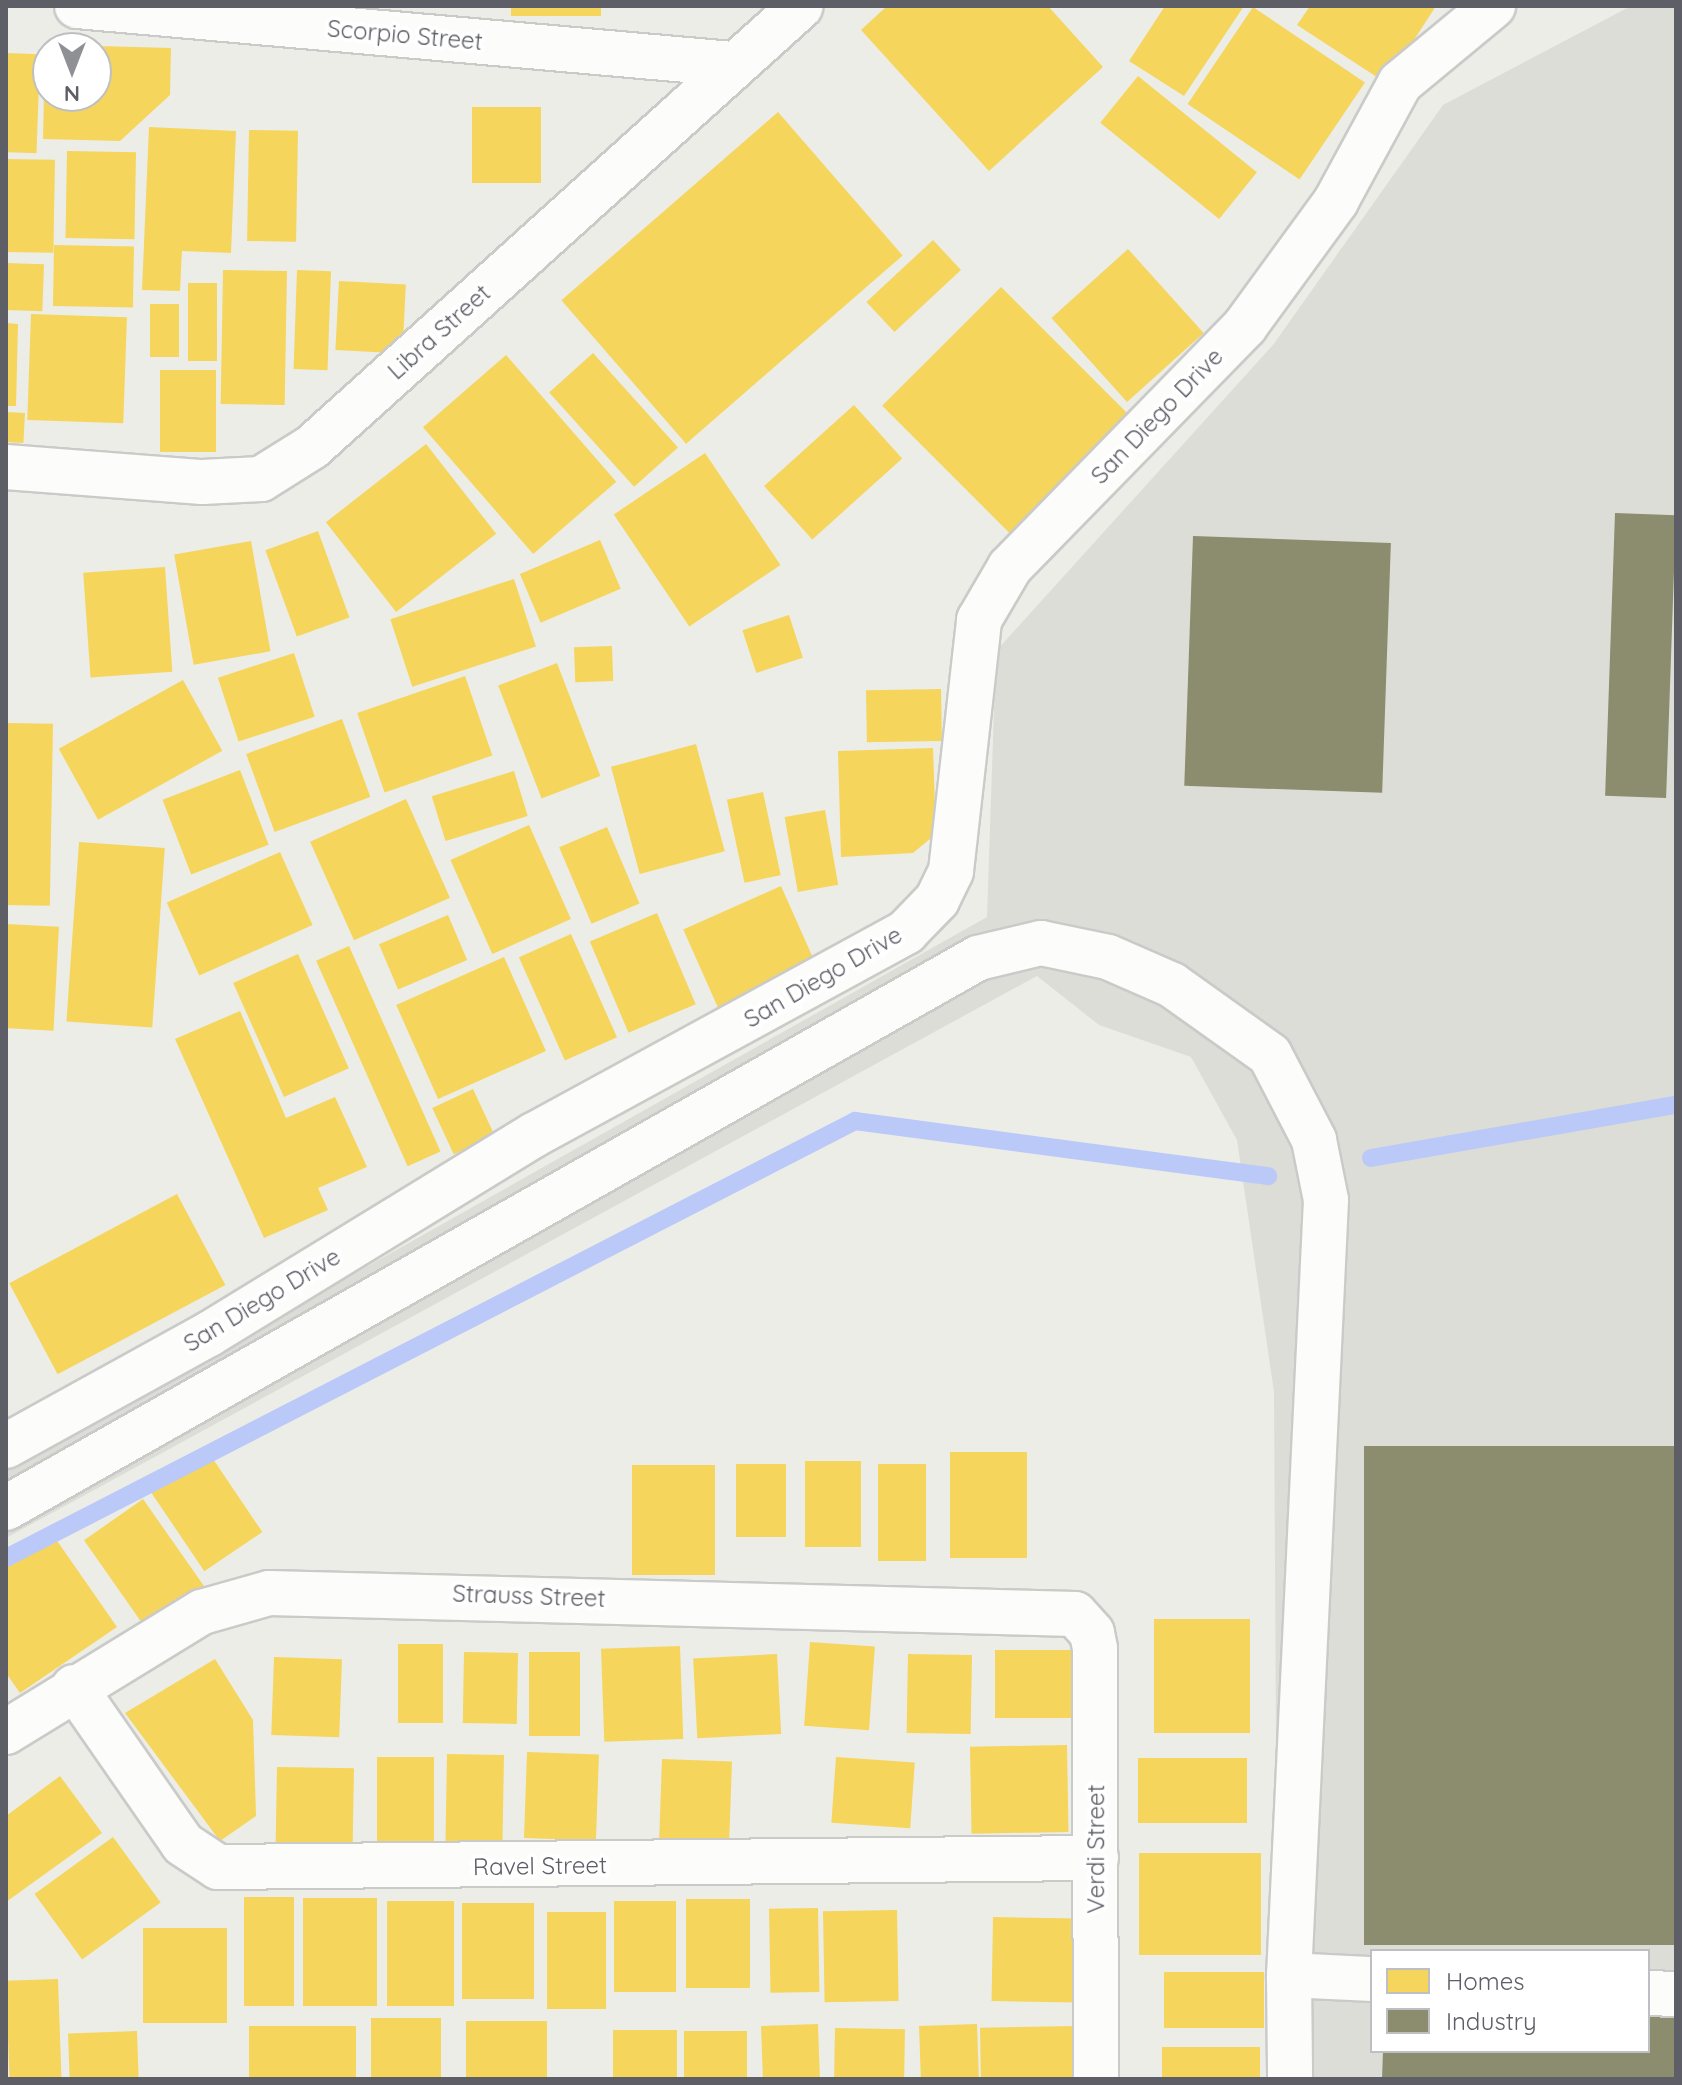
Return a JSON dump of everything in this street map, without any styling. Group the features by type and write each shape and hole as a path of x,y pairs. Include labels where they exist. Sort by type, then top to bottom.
{"street":[{"name":"Scorpio Street","path":"77,6 732,64"},
{"name":"Libra Street","path":"6,467 202,482 261,479 312,447 732,64 801,6"},
{"name":"San Diego Drive","path":"6,1446 209,1334 534,1135 906,932 937,900 951,871 979,620 1010,567 1245,326 1336,201 1400,83 1493,6"},
{"path":"6,1508 978,958 1041,943 1108,957 1172,985 1270,1055 1314,1140 1326,1200 1289,1975 1290,2079"},
{"name":"Strauss Street","path":"6,1732 74,1687 202,1612 235,1600 302,1590 1060,1611 1085,1621"},
{"name":"Verdi Street","path":"1085,1621 1095,1648 1096,2079"},
{"name":"Ravel Street","path":"74,1687 183,1844 218,1867 1096,1858"},
{"path":"1289,1975 1370,1979"},
{"path":"1650,1993 1676,1994"}],"shaded area":[{"path":"1631,6 1676,6 1676,2079 1278,2079 1274,1392 1237,1140 1191,1057 1099,1025 1037,976 6,1538 6,1470 987,917 996,651 1273,345 1443,105"}],"building: Homes":[{"path":"511,6 601,6 601,16 511,16"},
{"path":"887,6 1048,6 1103,67 989,171 861,30"},
{"path":"1165,6 1244,6 1184,96 1129,61"},
{"path":"1310,6 1436,6 1386,83 1297,25"},
{"path":"1253,7 1365,82 1299,179 1188,104"},
{"path":"112,46 171,48 170,95 120,141 43,139 44,112 112,112"},
{"path":"6,53 32,54 32,112 38,112 37,153 6,152"},
{"path":"1138,76 1257,172 1219,219 1100,123"},
{"path":"472,107 541,107 541,183 472,183"},
{"path":"778,112 903,255 686,444 561,300"},
{"path":"149,127 236,131 231,253 182,251 180,291 142,290"},
{"path":"249,130 298,131 296,242 247,241"},
{"path":"67,151 136,152 134,239 65,238"},
{"path":"6,159 55,160 53,253 6,252"},
{"path":"933,240 961,270 894,332 866,302"},
{"path":"54,245 134,246 133,307 53,306"},
{"path":"1128,249 1204,333 1127,402 1051,318"},
{"path":"6,263 44,264 42,311 6,310"},
{"path":"223,270 287,271 285,405 221,404"},
{"path":"297,270 331,271 328,370 294,369"},
{"path":"339,281 406,285 402,353 335,350"},
{"path":"188,283 217,283 217,361 188,361"},
{"path":"1001,287 1133,419 1014,538 882,406"},
{"path":"150,304 179,304 179,357 150,357"},
{"path":"31,314 127,317 123,423 27,420"},
{"path":"6,323 18,324 16,406 6,406"},
{"path":"593,353 678,447 634,487 549,392"},
{"path":"506,355 616,482 533,554 423,427"},
{"path":"160,370 216,370 216,452 160,452"},
{"path":"854,405 902,459 812,539 764,486"},
{"path":"6,412 25,413 23,443 6,442"},
{"path":"426,444 496,534 396,612 326,522"},
{"path":"705,453 780,565 689,626 614,515"},
{"path":"318,531 349,617 297,637 265,550"},
{"path":"600,540 621,589 541,623 520,574"},
{"path":"251,541 270,651 194,665 174,555"},
{"path":"165,567 172,672 91,677 83,573"},
{"path":"514,579 536,647 412,687 390,619"},
{"path":"789,615 803,658 756,673 742,630"},
{"path":"612,646 613,681 575,682 574,647"},
{"path":"294,653 315,717 239,741 218,678"},
{"path":"557,663 600,776 542,799 498,686"},
{"path":"465,676 492,755 385,793 357,713"},
{"path":"183,680 222,751 98,820 59,749"},
{"path":"941,689 942,741 867,742 866,690"},
{"path":"342,719 370,797 275,832 246,754"},
{"path":"6,723 53,724 50,906 6,905"},
{"path":"696,744 725,851 640,874 611,767"},
{"path":"933,748 936,834 913,853 841,857 838,751"},
{"path":"240,770 269,845 191,874 163,800"},
{"path":"514,771 528,816 445,841 432,796"},
{"path":"763,792 781,875 744,883 727,800"},
{"path":"406,799 450,898 354,940 310,842"},
{"path":"825,810 838,885 798,892 785,817"},
{"path":"529,825 571,919 492,954 450,860"},
{"path":"607,827 639,903 592,924 559,847"},
{"path":"79,842 165,848 152,1028 66,1022"},
{"path":"280,852 313,925 199,976 167,902"},
{"path":"781,886 816,964 718,1007 683,930"},
{"path":"657,913 696,1004 628,1033 590,942"},
{"path":"448,915 467,960 398,989 379,944"},
{"path":"6,924 59,927 53,1031 6,1028"},
{"path":"571,934 617,1037 565,1060 519,957"},
{"path":"349,946 441,1152 408,1166 316,961"},
{"path":"298,954 349,1068 284,1097 233,983"},
{"path":"504,957 546,1051 438,1099 396,1005"},
{"path":"240,1011 286,1118 335,1097 367,1167 318,1188 328,1210 264,1238 175,1039"},
{"path":"473,1089 495,1135 454,1154 432,1108"},
{"path":"177,1194 225,1285 58,1374 9,1283"},
{"path":"207,1450 262,1532 204,1571 149,1489"},
{"path":"950,1452 1027,1452 1027,1558 950,1558"},
{"path":"805,1461 861,1461 861,1547 805,1547"},
{"path":"736,1464 786,1464 786,1537 736,1537"},
{"path":"878,1464 926,1464 926,1561 878,1561"},
{"path":"632,1465 715,1465 715,1575 632,1575"},
{"path":"143,1499 206,1588 147,1630 84,1540"},
{"path":"53,1535 117,1627 20,1693 6,1673 6,1567"},
{"path":"1154,1619 1250,1619 1250,1733 1154,1733"},
{"path":"810,1642 875,1647 869,1730 804,1726"},
{"path":"398,1644 443,1644 443,1723 398,1723"},
{"path":"680,1646 683,1739 604,1742 601,1649"},
{"path":"995,1650 1073,1650 1073,1718 995,1718"},
{"path":"464,1652 518,1653 517,1724 463,1723"},
{"path":"529,1652 580,1652 580,1736 529,1736"},
{"path":"777,1654 781,1734 697,1738 693,1658"},
{"path":"908,1654 972,1655 971,1734 907,1733"},
{"path":"274,1657 342,1659 339,1737 271,1735"},
{"path":"215,1659 253,1720 256,1816 220,1841 125,1713"},
{"path":"1067,1745 1069,1832 972,1834 970,1747"},
{"path":"527,1752 599,1755 596,1840 524,1838"},
{"path":"447,1754 504,1755 502,1857 445,1856"},
{"path":"377,1757 434,1757 434,1841 377,1841"},
{"path":"836,1757 915,1763 910,1828 831,1823"},
{"path":"1138,1758 1247,1758 1247,1823 1138,1823"},
{"path":"662,1759 732,1761 729,1842 659,1840"},
{"path":"277,1767 354,1768 353,1850 276,1849"},
{"path":"60,1776 102,1833 6,1902 6,1816"},
{"path":"113,1837 161,1903 82,1960 35,1894"},
{"path":"1139,1853 1261,1853 1261,1955 1139,1955"},
{"path":"244,1897 294,1897 294,2006 244,2006"},
{"path":"303,1898 377,1898 377,2006 303,2006"},
{"path":"686,1899 750,1899 750,1988 686,1988"},
{"path":"387,1901 454,1901 454,2006 387,2006"},
{"path":"614,1901 676,1901 676,1992 614,1992"},
{"path":"462,1903 534,1903 534,1999 462,1999"},
{"path":"818,1908 819,1992 770,1993 769,1909"},
{"path":"897,1910 899,2001 825,2002 823,1911"},
{"path":"547,1912 606,1912 606,2009 547,2009"},
{"path":"993,1917 1077,1918 1076,2002 992,2001"},
{"path":"143,1928 227,1928 227,2023 143,2023"},
{"path":"1164,1972 1264,1972 1264,2028 1164,2028"},
{"path":"58,1979 61,2079 9,2079 6,1981"},
{"path":"371,2018 441,2018 441,2079 371,2079"},
{"path":"466,2021 547,2021 547,2079 466,2079"},
{"path":"818,2024 820,2079 763,2079 761,2026"},
{"path":"977,2024 979,2079 921,2079 919,2026"},
{"path":"249,2026 356,2026 356,2079 249,2079"},
{"path":"1075,2026 1076,2079 981,2079 980,2028"},
{"path":"835,2028 905,2029 904,2079 834,2079"},
{"path":"613,2030 677,2030 677,2079 613,2079"},
{"path":"137,2031 139,2079 70,2079 68,2033"},
{"path":"684,2031 747,2031 747,2079 684,2079"},
{"path":"1162,2047 1260,2047 1260,2079 1162,2079"}],"building: Industry":[{"path":"1615,513 1676,515 1666,798 1605,796"},
{"path":"1193,536 1391,543 1382,793 1184,786"},
{"path":"1364,1446 1676,1446 1676,1945 1364,1945"},
{"path":"1650,2011 1676,2012 1676,2079 1382,2079 1383,2053 1650,2053"}],"waterway":[{"path":"1371,1158 1676,1105"},
{"path":"6,1558 855,1121 1268,1176"}]}
